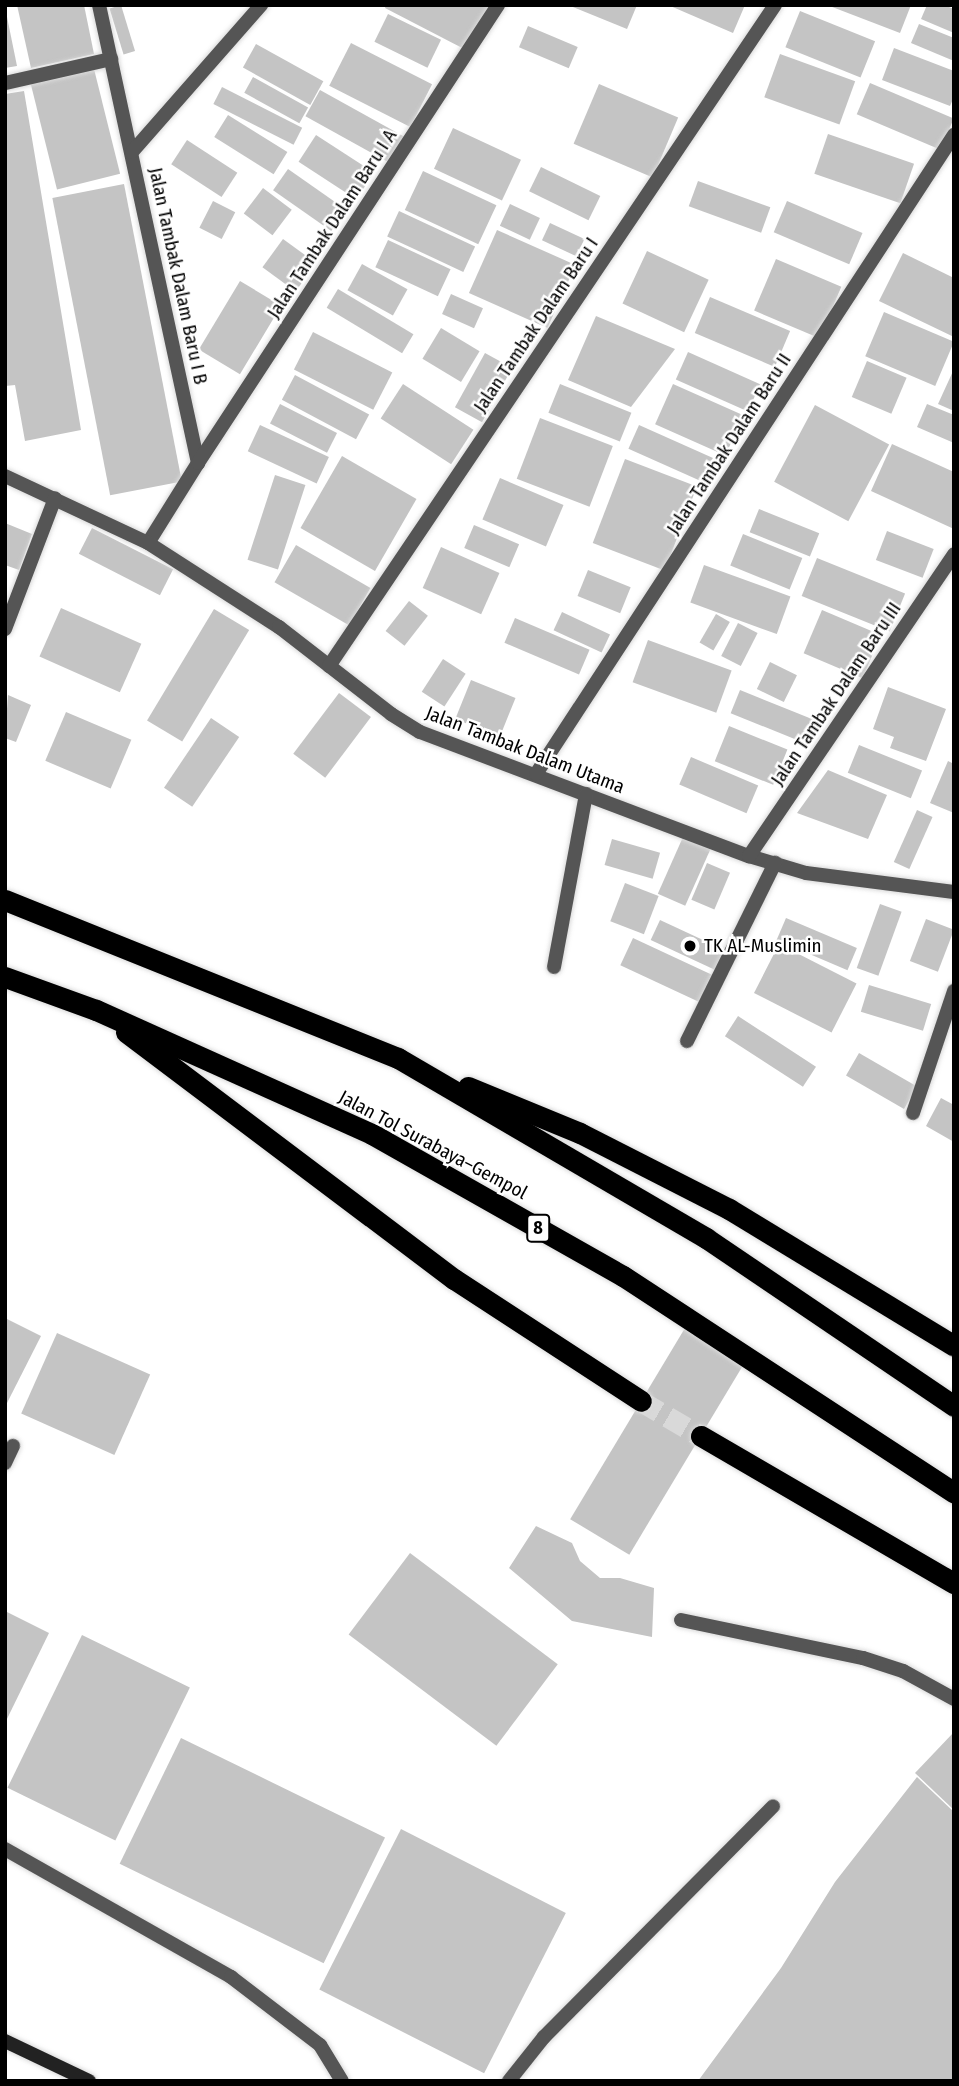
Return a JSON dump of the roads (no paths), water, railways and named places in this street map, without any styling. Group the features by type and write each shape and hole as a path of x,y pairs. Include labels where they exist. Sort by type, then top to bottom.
{"highway":[{"path":"5,900 580,1133 730,1209 954,1346"},
{"name":"Jalan Tol Surabaya–Gempol","path":"5,977 96,1010 372,1133 623,1276 954,1493"},
{"path":"96,1010 454,1279 641,1401"},
{"path":"398,1058 706,1238 954,1406"},
{"path":"701,1436 954,1583"}],"main road":[{"path":"5,2041 89,2081"}],"street":[{"name":"Jalan Tambak Dalam Baru I B","path":"99,5 198,463"},
{"path":"132,152 261,5"},
{"name":"Jalan Tambak Dalam Baru I A","path":"198,463 498,5"},
{"name":"Jalan Tambak Dalam Baru I","path":"329,666 775,5"},
{"path":"5,83 111,60"},
{"name":"Jalan Tambak Dalam Baru II","path":"537,774 954,135"},
{"path":"148,543 198,463"},
{"name":"Jalan Tambak Dalam Utama","path":"5,476 148,543 279,627 406,724 749,856 806,873 954,892"},
{"path":"5,629 55,498"},
{"name":"Jalan Tambak Dalam Baru III","path":"749,856 954,554"},
{"path":"554,967 586,794"},
{"path":"687,1041 775,863"},
{"path":"913,1114 954,991"},
{"path":"5,1463 13,1446"},
{"path":"681,1620 863,1658 903,1671 954,1699"},
{"path":"509,2081 544,2037 773,1806"},
{"path":"5,1849 230,1977 320,2045 342,2081"}],"tunnel":[{"path":"641,1401 701,1436"}],"place":[{"name":"TK AL-Muslimin","path":"690,946"}]}
